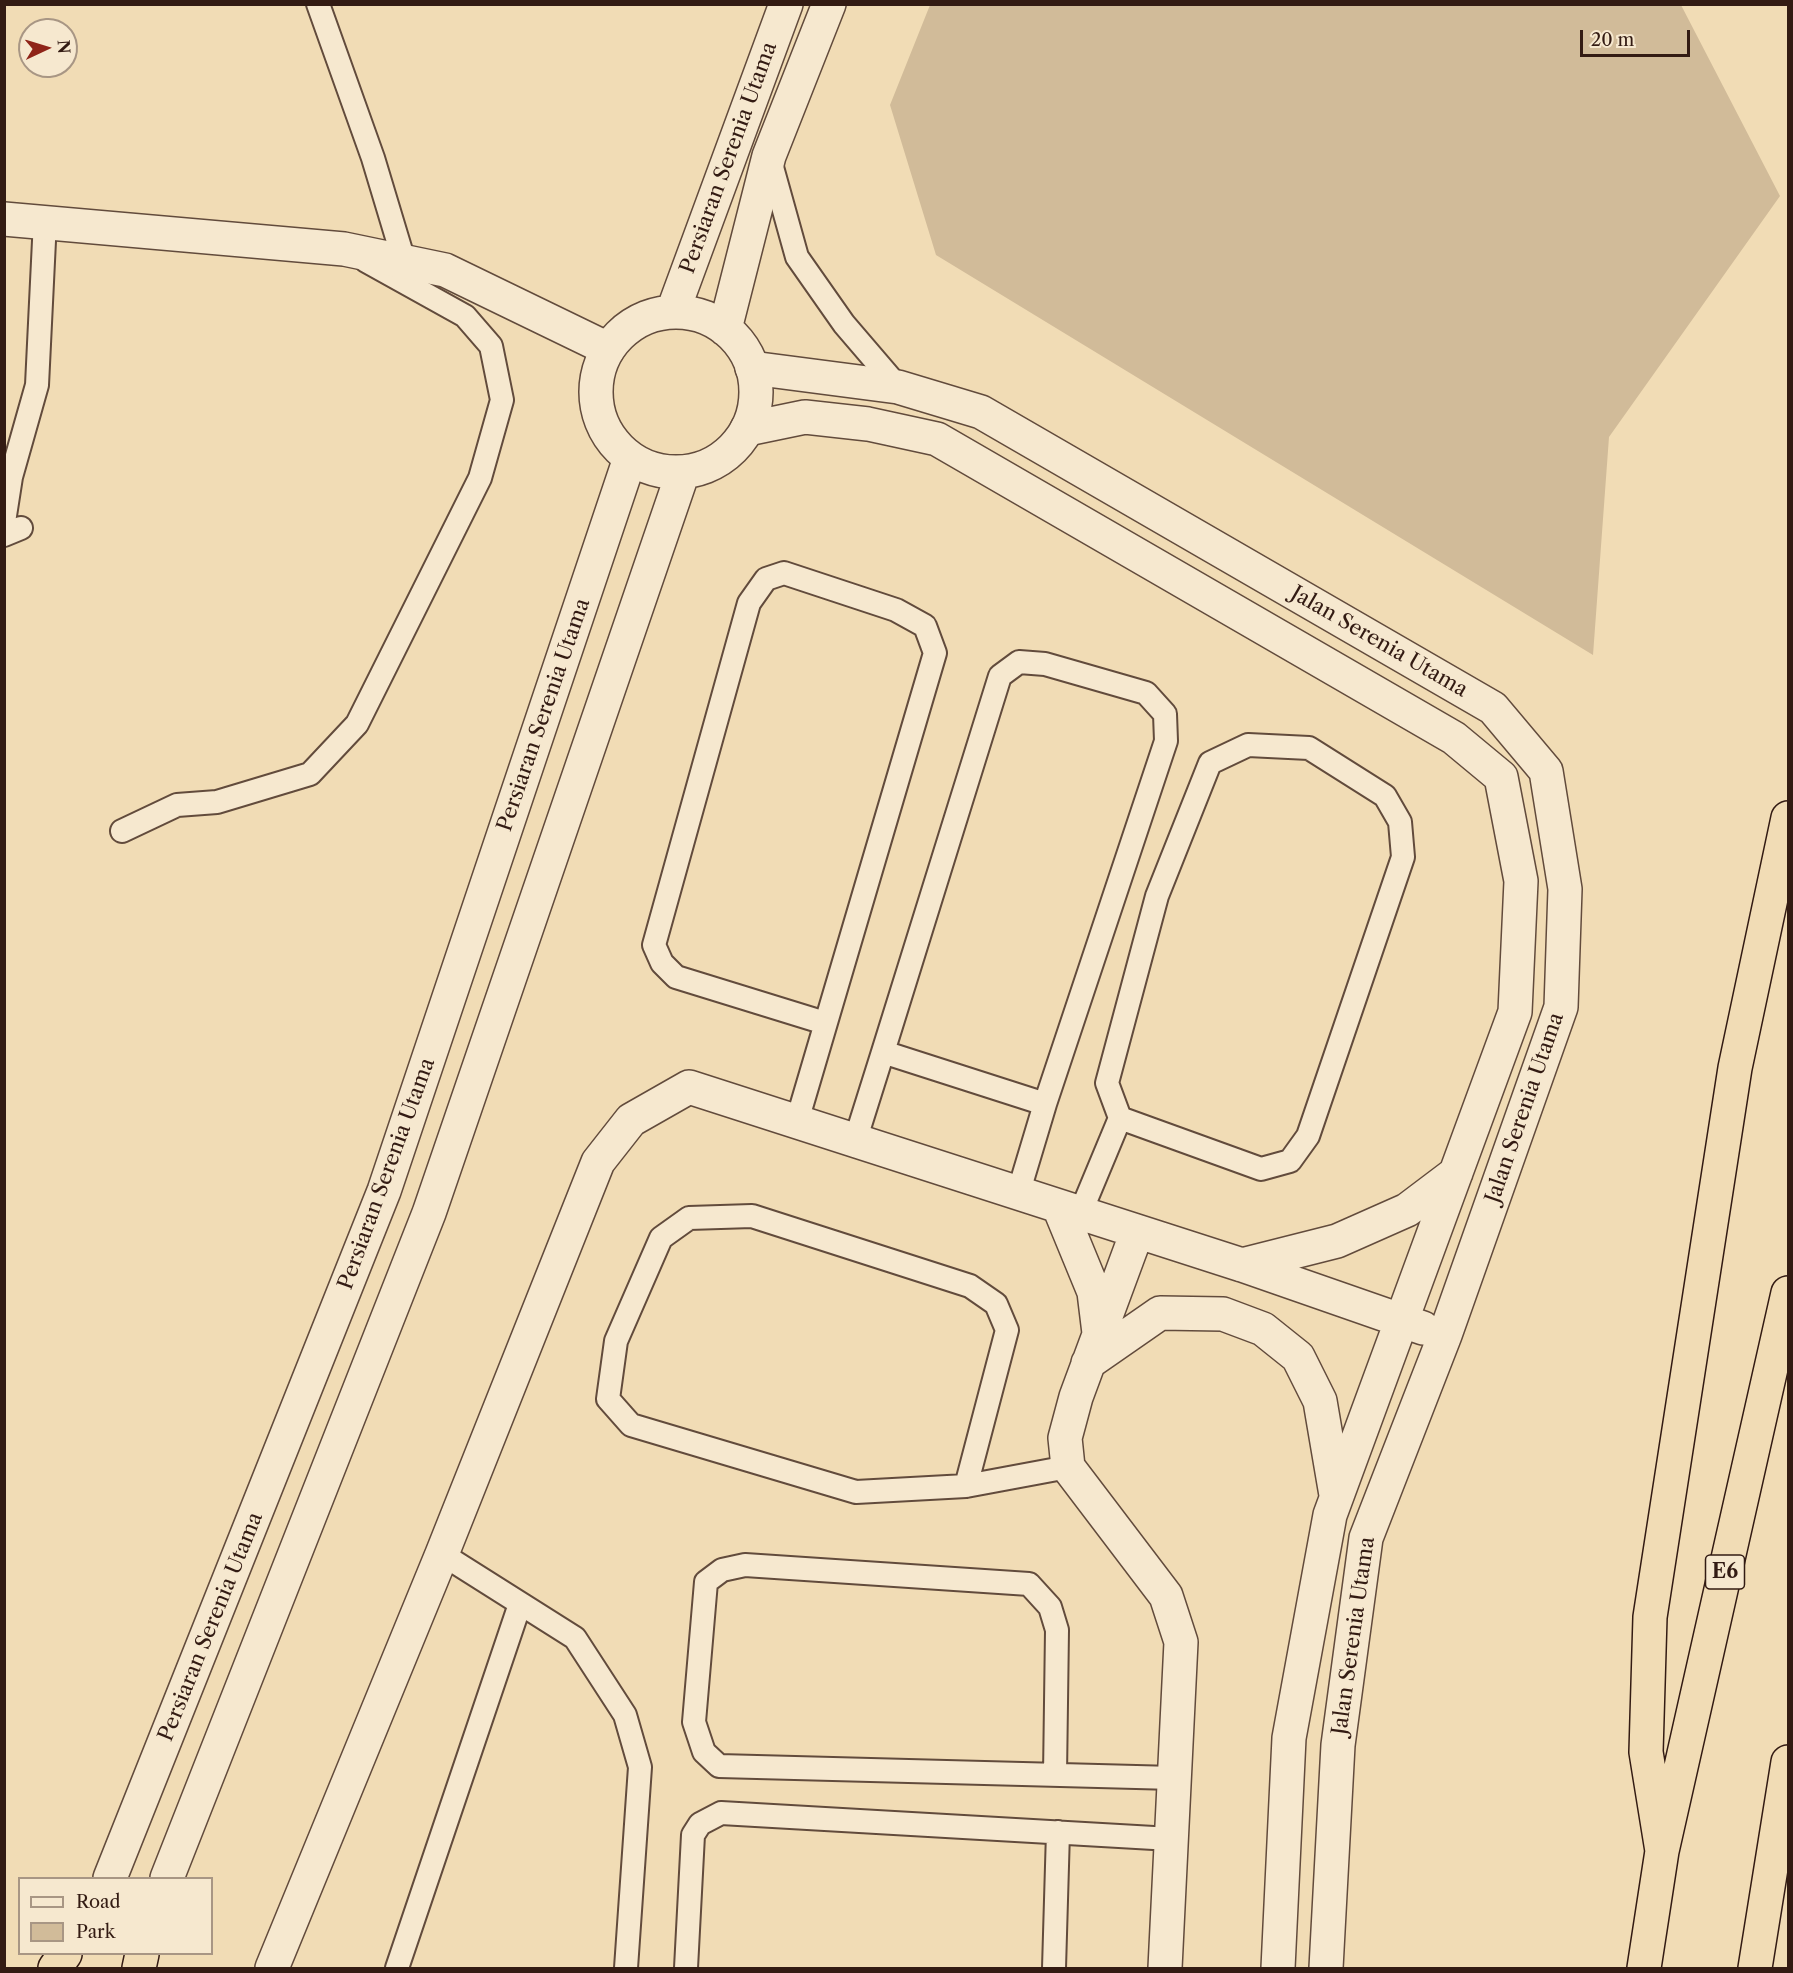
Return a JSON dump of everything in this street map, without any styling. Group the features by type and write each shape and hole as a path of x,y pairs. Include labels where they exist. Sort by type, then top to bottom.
{"highway":[{"path":"1662,1851 1646,1752 1650,1617 1735,1068 1788,818"},
{"name":"E6","path":"1644,1968 1662,1851 1788,1293"},
{"path":"1755,1968 1788,1762"},
{"path":"55,1968 64,1955"}],"street":[{"name":"Persiaran Serenia Utama","path":"673,311 786,4"},
{"name":"Persiaran Serenia Utama","path":"725,328 769,156 829,4"},
{"path":"4,219 45,220 344,249 404,261 445,270 608,349"},
{"path":"673,311 709,319 725,328 742,346 752,368 755,399 747,429 736,445 703,468 683,472 664,472 647,467 630,458 612,441 600,419 596,395 598,371 608,349 626,329 648,317 673,311"},
{"name":"Jalan Serenia Utama","path":"752,368 898,387 981,412 1494,708 1546,771 1565,889 1561,1007 1445,1335 1366,1538 1338,1745 1326,1968"},
{"name":"Jalan Serenia Utama","path":"747,429 805,417 868,424 937,439 1454,738 1501,777 1521,881 1515,1012 1330,1515 1289,1738 1278,1968"},
{"name":"Persiaran Serenia Utama","path":"110,1877 384,1191 630,458"},
{"path":"167,1877 429,1213 683,472"},
{"path":"272,1968 442,1554 598,1162 631,1120 689,1087 1242,1265 1445,1335"},
{"path":"1242,1265 1337,1241 1407,1210 1456,1173"},
{"path":"1070,1210 1094,1292 1094,1349"},
{"path":"1137,1232 1094,1349 1065,1438 1068,1467 1166,1596 1181,1642 1165,1968"},
{"path":"1094,1349 1160,1313 1223,1314 1263,1329 1298,1357 1320,1401 1336,1497"}],"lane":[{"path":"318,4 373,158 404,261"},
{"path":"769,156 797,257 844,324 898,387"},
{"path":"10,528 11,477 37,385 45,220"},
{"path":"122,831 177,805 217,802 310,774 357,724 480,478 502,400 491,346 465,316 344,249"},
{"path":"796,1122 935,653 925,626 896,610 784,573 766,579 749,603 654,945 662,963 676,976 825,1023"},
{"path":"855,1141 1000,676 1019,662 1045,664 1146,693 1165,714 1167,741 1045,1104 1018,1194"},
{"path":"1070,1210 1120,1118 1107,1083 1157,896 1210,763 1248,745 1309,748 1385,796 1400,822 1403,857 1308,1136 1290,1161 1261,1169 1120,1118"},
{"path":"883,1052 1045,1104"},
{"path":"966,1486 1007,1330 996,1304 970,1286 752,1216 689,1218 661,1238 616,1341 608,1400 631,1425 856,1492 966,1486 1068,1467"},
{"path":"442,1554 575,1638 625,1715 639,1767 626,1968"},
{"path":"1055,1775 1057,1630 1050,1607 1029,1584 745,1564 722,1570 706,1582 694,1722 704,1752 719,1766 1055,1775 1174,1778"},
{"path":"397,1968 520,1604"},
{"path":"686,1968 693,1835 700,1824 721,1813 1171,1839"},
{"path":"1054,1968 1058,1832"}],"green space":[{"path":"930,5 1681,5 1780,196 1609,437 1593,655 936,255 890,105"}]}
